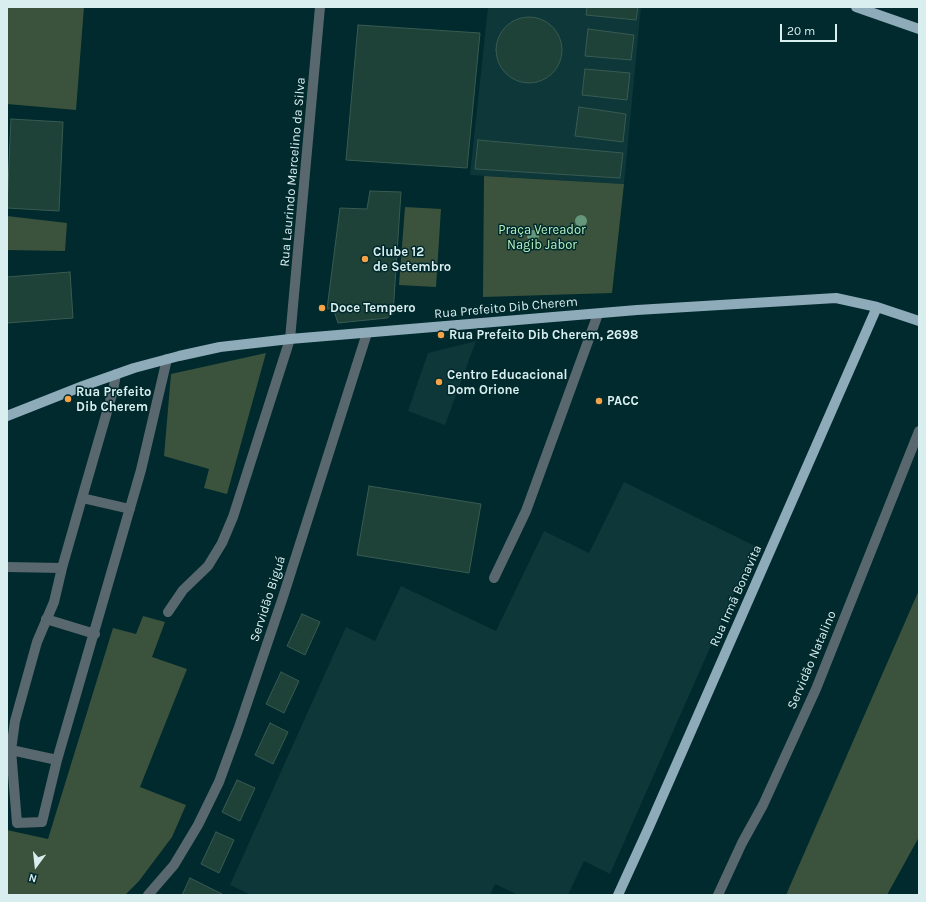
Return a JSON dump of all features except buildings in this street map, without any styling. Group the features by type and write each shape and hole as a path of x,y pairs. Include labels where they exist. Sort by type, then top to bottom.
{"main road":[{"path":"856,7 919,29"},
{"name":"Rua Prefeito Dib Cherem","path":"7,416 116,374 167,359 220,347 290,339 637,310 836,298 877,307 919,321"},
{"name":"Rua Irmã Bonavita","path":"618,895 877,307"}],"street":[{"name":"Rua Laurindo Marcelino da Silva","path":"168,612 183,590 208,566 222,543 233,516 290,339 320,7"},
{"path":"494,578 526,510 598,314"},
{"name":"Servidão Biguá","path":"148,895 174,865 201,819 219,782 283,597 367,333"},
{"path":"116,374 113,391 62,568 54,602 37,642 15,721 11,750 17,824 42,822 57,760 141,470 167,359"},
{"name":"Servidão Natalino","path":"718,895 816,689 919,431"},
{"path":"82,498 130,509"},
{"path":"7,567 62,568"},
{"path":"46,620 94,634"},
{"path":"11,750 57,760"}],"shaded area":[{"path":"488,7 641,7 624,184 470,175"},
{"name":"Centro Educacional Dom Orione","path":"476,341 445,425 408,411 428,353"},
{"path":"624,482 755,546 610,874 584,861 568,895 518,895 495,884 490,895 251,895 230,885 346,627 375,641 401,586 496,631 544,531 589,553"}],"green space":[{"path":"7,7 84,7 76,110 7,104"},
{"name":"Praça Vereador Nagib Jabor","path":"484,176 624,184 612,293 483,297"},
{"path":"405,207 441,209 436,287 399,285"},
{"path":"7,216 67,223 65,251 7,250"},
{"path":"266,353 227,494 204,488 209,469 164,456 171,374"},
{"path":"919,590 919,837 887,895 786,895"},
{"path":"143,616 165,622 152,657 187,669 140,787 186,805 172,837 139,881 125,895 7,895 7,830 48,839 113,628 136,634"}],"place":[{"name":"Clube 12 de Setembro","path":"365,259"},
{"name":"Doce Tempero","path":"322,308"},
{"name":"Rua Prefeito Dib Cherem, 2698","path":"441,335"},
{"name":"Centro Educacional Dom Orione","path":"439,382"},
{"name":"Rua Prefeito Dib Cherem","path":"68,399"},
{"name":"PACC","path":"599,401"}]}
